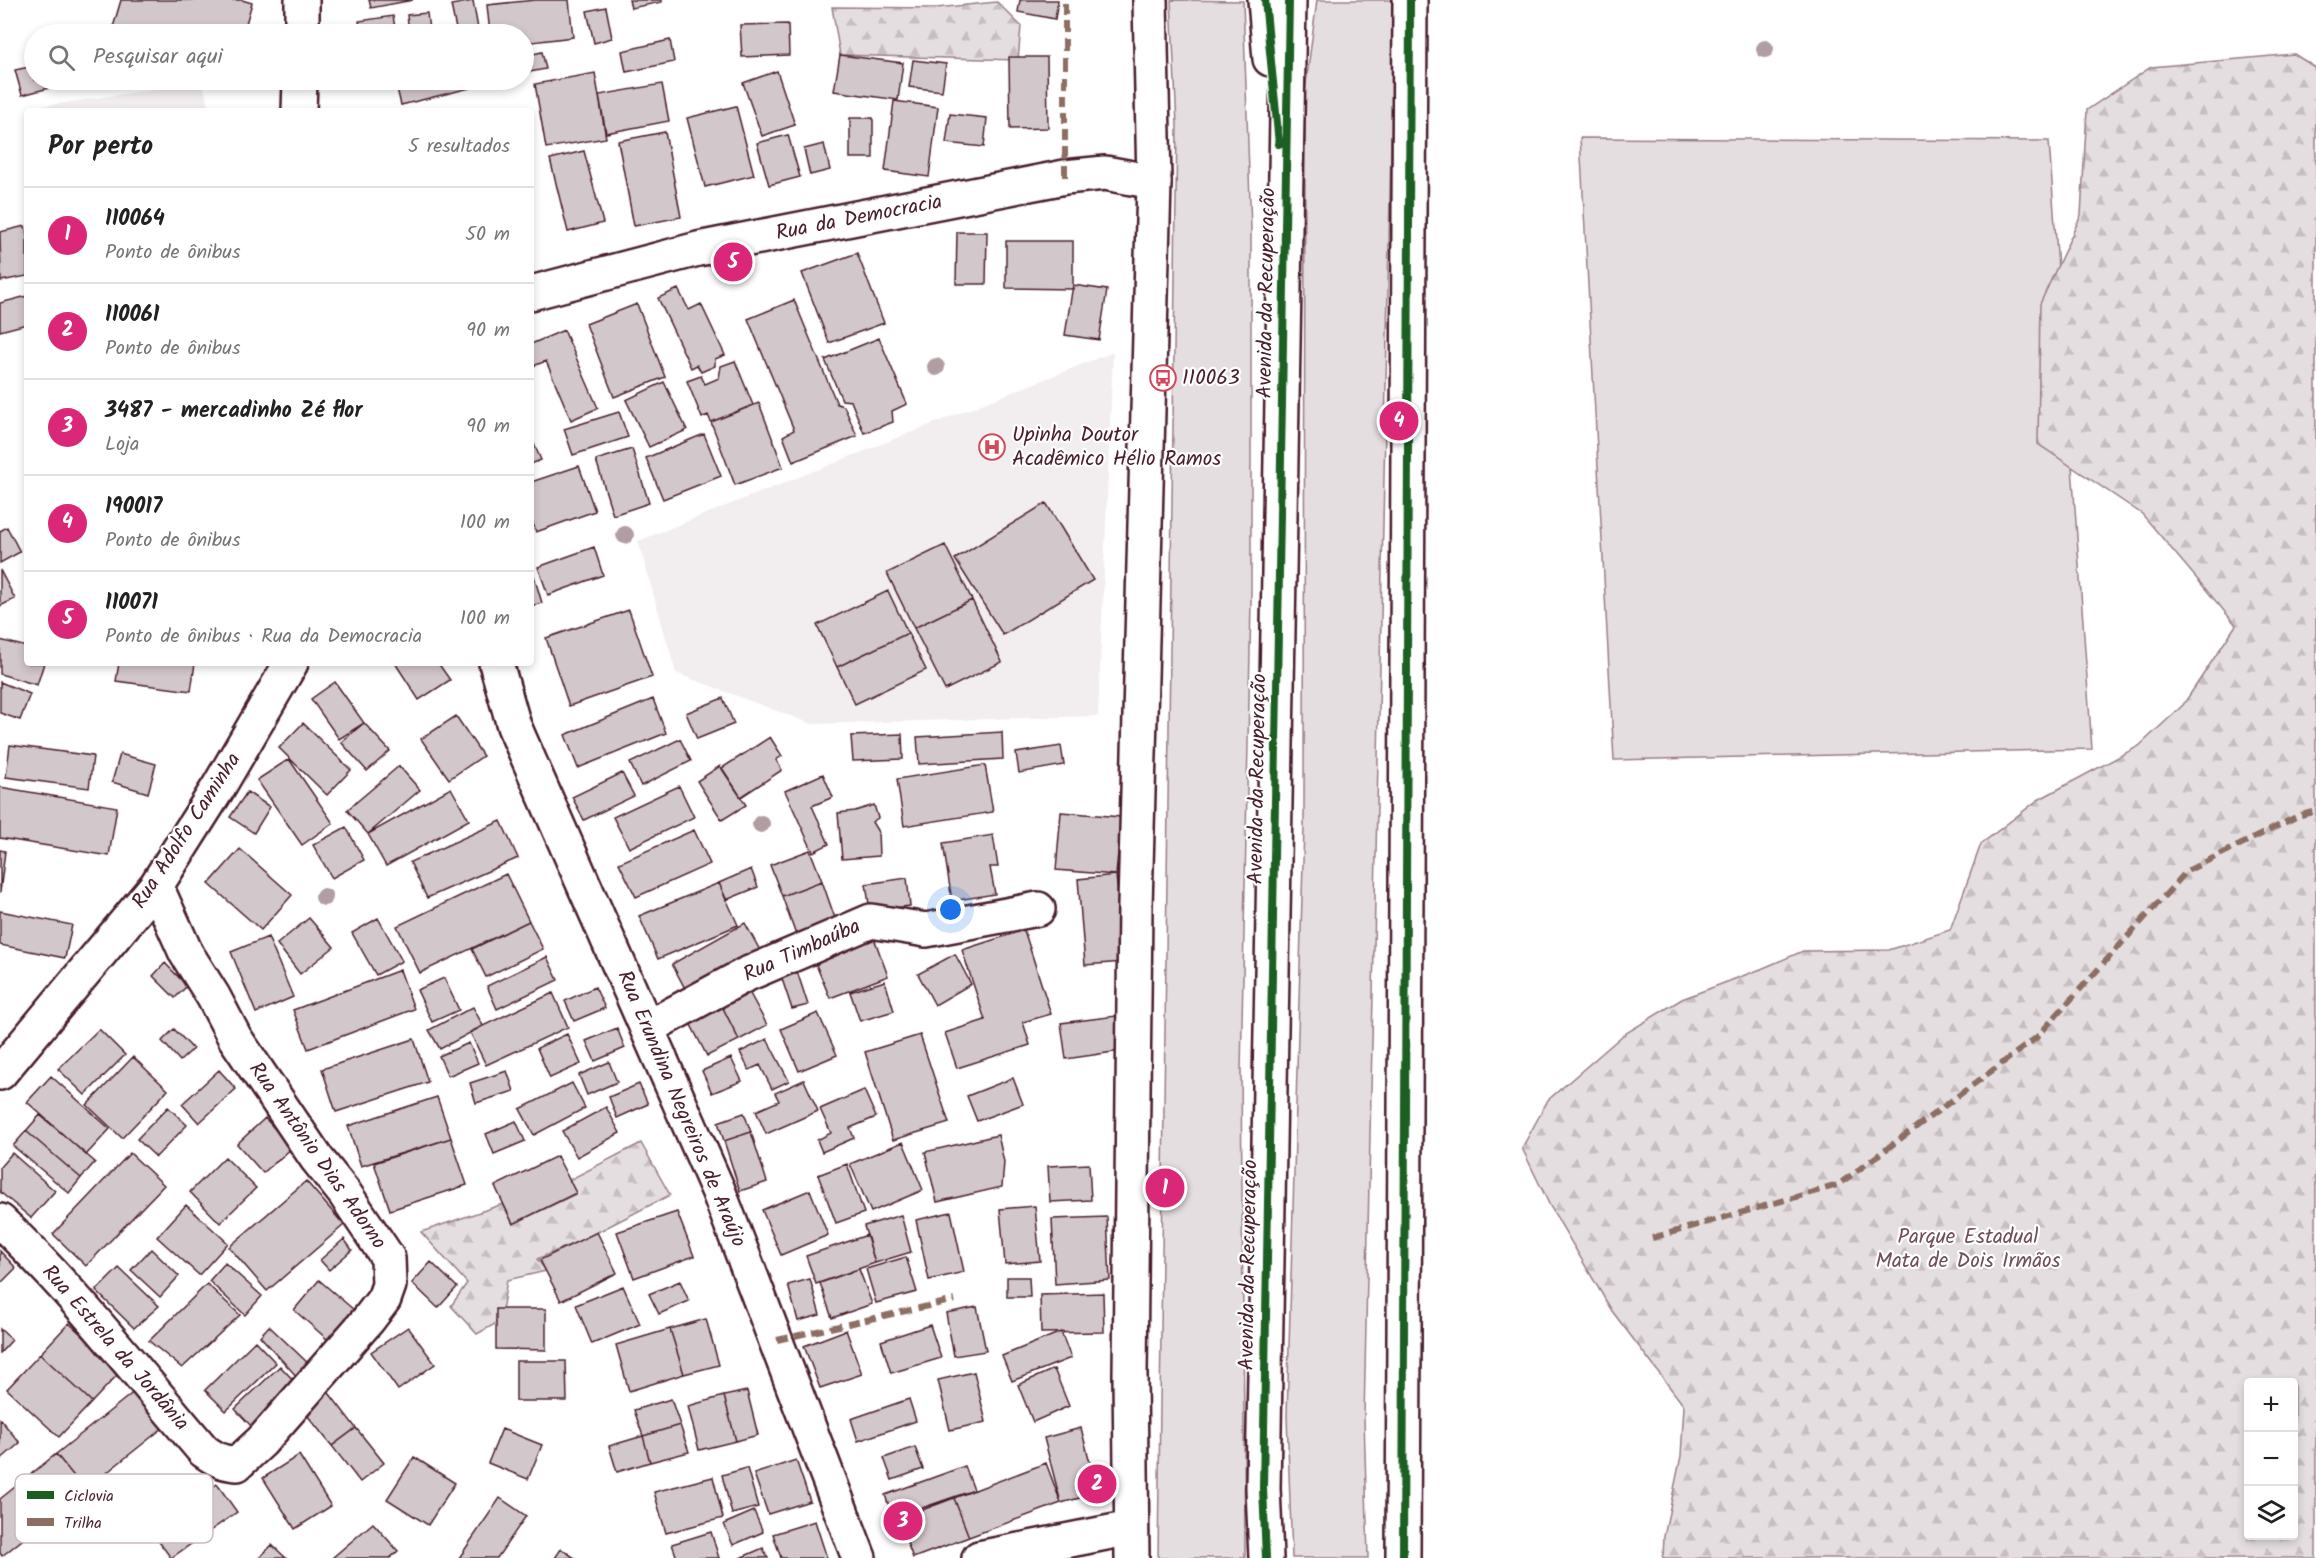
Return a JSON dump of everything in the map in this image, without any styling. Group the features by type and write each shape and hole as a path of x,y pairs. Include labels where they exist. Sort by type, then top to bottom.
{"main road":[{"path":"302,0 302,24"},
{"path":"980,1558 1132,1543 1130,1375 1135,906 1154,182 1150,0"},
{"path":"1265,0 1286,216"},
{"name":"Avenida da Recuperação","path":"1266,1558 1263,1488 1289,0"},
{"path":"1403,1558 1410,0"},
{"path":"1410,38 1424,0"},
{"path":"299,108 300,90"},
{"name":"Rua da Democracia","path":"534,292 698,249 1065,177 1106,173 1154,182"},
{"name":"Rua Adolfo Caminha","path":"0,1073 156,886 218,788 289,666"},
{"name":"Rua Erundina Negreiros de Araújo","path":"497,666 514,726 718,1190 859,1558"},
{"name":"Rua Antônio Dias Adorno","path":"156,886 186,953 213,996 235,1038 388,1258 389,1285 384,1299 262,1441 237,1464"},
{"name":"Rua Timbaúba","path":"647,1028 745,975 871,921 926,930 1038,909"},
{"name":"Rua Estrela da Jordânia","path":"0,1221 22,1242 90,1318 204,1451 217,1460 237,1464"}],"shaded area":[{"path":"150,90 205,90 208,108 37,108"},
{"name":"Upinha Doutor Acadêmico Hélio Ramos","path":"1113,352 1098,716 812,724 676,673 638,541"}],"green space":[{"path":"1171,0 1243,1 1251,230 1251,603 1241,1070 1245,1558 1158,1558 1177,125"},
{"path":"1317,0 1392,0 1392,100 1364,1418 1368,1558 1292,1558 1287,1416 1304,827 1305,92"},
{"path":"997,2 1021,26 1018,60 840,55 832,7 936,8"},
{"name":"Parque Estadual Mata de Dois Irmãos","path":"2294,54 2316,68 2316,1558 1663,1558 1664,1536 1681,1456 1684,1406 1612,1311 1550,1206 1522,1148 1548,1100 1623,1035 1682,999 1803,951 1889,950 1950,930 1981,844 2038,800 2139,746 2183,705 2236,625 2142,514 2038,444 2040,304 2081,215 2087,110 2151,67"},
{"path":"1580,138 2049,141 2092,749 1614,760"},
{"path":"641,1143 670,1195 584,1239 537,1259 546,1271 507,1280 503,1305 495,1324 477,1334 451,1306 467,1283 421,1232 503,1204 513,1224 576,1194 569,1180"}],"building":[{"path":"121,0 242,0 252,3 246,24 114,24"},
{"path":"369,0 413,0 371,8"},
{"path":"535,0 569,0 573,37 534,42 534,24 489,24 487,5"},
{"path":"629,0 662,0 662,2 631,8"},
{"path":"1020,0 1058,0 1055,19 1018,12"},
{"path":"473,1 477,24 455,24 451,5"},
{"path":"606,7 612,38 594,43 587,11"},
{"path":"427,13 428,24 408,24 407,15"},
{"path":"393,16 394,24 360,24 359,21"},
{"path":"788,24 789,55 742,57 740,25"},
{"path":"670,40 674,62 626,72 622,51"},
{"path":"542,52 546,69 534,71 534,54"},
{"path":"840,55 903,63 898,100 834,91"},
{"path":"1009,57 1047,57 1048,128 1010,129"},
{"path":"913,60 946,64 942,91 909,87"},
{"path":"24,68 24,90 41,90 22,95 15,70"},
{"path":"777,71 795,125 762,136 743,83"},
{"path":"595,73 606,138 546,148 535,84"},
{"path":"662,84 669,121 606,133 599,95"},
{"path":"397,90 462,90 401,105"},
{"path":"894,101 938,107 929,177 885,171"},
{"path":"736,106 754,175 705,187 687,118"},
{"path":"950,114 987,118 984,147 946,143"},
{"path":"850,118 873,118 873,158 850,158"},
{"path":"665,132 681,217 634,226 618,141"},
{"path":"788,135 800,177 769,185 757,143"},
{"path":"824,144 830,170 810,175 804,149"},
{"path":"584,151 603,223 568,232 550,159"},
{"path":"24,226 24,277 1,281 0,232"},
{"path":"957,232 987,232 986,284 956,284"},
{"path":"1006,241 1073,241 1073,289 1006,288"},
{"path":"857,253 884,323 829,343 802,273"},
{"path":"1073,285 1107,290 1099,340 1065,335"},
{"path":"678,289 689,310 701,304 725,355 715,359 715,366 701,372 697,365 691,368 658,298"},
{"path":"24,297 24,325 0,331 0,303"},
{"path":"794,300 837,404 844,406 857,436 793,462 783,436 794,430 748,319"},
{"path":"637,304 665,377 614,397 586,324"},
{"path":"564,330 598,408 571,420 546,361 534,366 534,343"},
{"path":"879,338 907,404 892,411 893,422 864,433 851,401 842,400 825,360"},
{"path":"735,361 753,405 711,422 708,415 702,418 687,381 701,376 705,384 719,378 721,366"},
{"path":"664,382 687,430 649,447 626,400"},
{"path":"759,403 783,467 735,485 711,422"},
{"path":"619,412 628,437 573,455 564,429"},
{"path":"704,434 721,476 663,499 646,458"},
{"path":"534,444 541,460 534,463"},
{"path":"632,449 649,503 613,515 596,460"},
{"path":"579,466 595,511 536,532 534,481"},
{"path":"1046,503 1093,580 1003,635 955,559"},
{"path":"7,527 20,552 0,563 0,531"},
{"path":"945,545 972,600 914,628 887,573"},
{"path":"594,547 603,575 548,595 538,567"},
{"path":"0,570 15,599 0,606"},
{"path":"534,576 542,603 534,605"},
{"path":"888,591 908,633 837,667 817,625"},
{"path":"972,600 1002,662 945,690 914,628"},
{"path":"629,610 652,677 569,706 546,638"},
{"path":"908,633 926,670 855,704 837,667"},
{"path":"0,640 24,646 24,666 43,666 37,685 0,674"},
{"path":"118,666 195,666 191,691 116,681"},
{"path":"397,666 440,666 450,680 419,700"},
{"path":"0,682 30,694 20,720 0,713"},
{"path":"335,682 364,723 339,739 311,699"},
{"path":"723,698 734,724 697,739 686,713"},
{"path":"653,699 666,733 578,768 565,735"},
{"path":"456,716 483,756 449,779 421,739"},
{"path":"303,723 351,770 327,795 279,748"},
{"path":"364,723 390,751 367,771 341,742"},
{"path":"1002,732 1003,759 919,764 917,737"},
{"path":"902,734 903,759 853,761 851,736"},
{"path":"770,737 782,756 776,760 782,770 741,797 722,768"},
{"path":"680,739 691,761 641,786 630,763"},
{"path":"10,745 93,756 89,788 6,777"},
{"path":"1061,746 1064,765 1019,773 1016,753"},
{"path":"120,754 156,764 148,793 112,782"},
{"path":"289,759 333,823 302,845 257,780"},
{"path":"985,765 993,812 904,826 897,779"},
{"path":"399,766 420,790 368,834 347,810"},
{"path":"720,766 746,805 722,820 697,781"},
{"path":"622,773 634,796 584,820 572,797"},
{"path":"823,774 833,797 812,806 829,844 813,852 785,791"},
{"path":"679,786 694,817 629,848 613,817"},
{"path":"0,787 117,807 109,856 0,838"},
{"path":"451,788 469,820 386,866 368,834"},
{"path":"247,792 270,807 254,833 230,817"},
{"path":"874,805 878,818 872,822 878,832 879,856 842,859 838,813"},
{"path":"1061,812 1121,817 1116,875 1056,870"},
{"path":"501,821 518,858 427,898 410,862"},
{"path":"346,827 364,860 332,878 313,845"},
{"path":"694,830 710,864 636,897 619,863"},
{"path":"993,835 998,867 990,867 995,894 952,901 943,843"},
{"path":"240,849 292,895 261,930 209,884"},
{"path":"0,850 5,851 0,893"},
{"path":"810,850 822,881 782,896 770,865"},
{"path":"751,869 758,887 726,900 719,883"},
{"path":"506,874 529,921 420,973 397,926"},
{"path":"1116,875 1123,962 1085,965 1078,879"},
{"path":"907,878 910,906 870,911 866,884"},
{"path":"822,881 836,921 796,935 782,896"},
{"path":"719,883 738,925 658,959 639,916"},
{"path":"0,911 72,925 65,958 0,945"},
{"path":"309,918 334,947 300,974 277,944"},
{"path":"378,918 402,961 376,975 352,933"},
{"path":"529,921 543,949 486,977 472,949"},
{"path":"745,923 762,954 688,994 672,964"},
{"path":"1024,930 1051,1014 1023,1022 1030,1045 957,1068 945,1033 985,1020 962,950"},
{"path":"268,937 293,997 256,1013 231,952"},
{"path":"874,938 888,976 830,998 814,960"},
{"path":"955,954 971,984 935,1005 918,974"},
{"path":"547,957 558,980 497,1009 487,986"},
{"path":"165,963 187,986 175,998 153,976"},
{"path":"796,968 808,1005 792,1009 780,973"},
{"path":"400,970 414,1009 308,1049 293,1010"},
{"path":"444,978 459,1010 432,1022 417,990"},
{"path":"885,981 894,1011 860,1021 850,992"},
{"path":"595,987 605,1008 574,1021 565,1001"},
{"path":"748,990 767,1025 739,1040 721,1004"},
{"path":"553,993 568,1027 486,1065 470,1032"},
{"path":"721,1004 739,1040 707,1056 689,1021"},
{"path":"473,1007 483,1026 440,1049 429,1030"},
{"path":"818,1013 837,1055 799,1071 781,1029"},
{"path":"1116,1016 1120,1051 1066,1059 1061,1023"},
{"path":"617,1028 625,1048 595,1061 586,1041"},
{"path":"99,1029 125,1055 85,1095 58,1069"},
{"path":"174,1029 193,1049 180,1061 162,1041"},
{"path":"567,1034 581,1064 550,1078 537,1048"},
{"path":"920,1035 949,1123 893,1140 865,1052"},
{"path":"414,1039 428,1082 336,1112 322,1069"},
{"path":"767,1039 789,1081 772,1089 760,1065 749,1070 740,1052"},
{"path":"469,1043 478,1063 448,1076 439,1056"},
{"path":"133,1057 168,1090 122,1138 87,1105"},
{"path":"731,1058 742,1081 712,1093 702,1071"},
{"path":"609,1062 617,1082 587,1095 579,1075"},
{"path":"219,1070 236,1089 199,1123 182,1104"},
{"path":"507,1071 514,1091 476,1103 470,1083"},
{"path":"51,1076 110,1129 86,1155 27,1102"},
{"path":"1013,1078 1023,1104 977,1121 967,1096"},
{"path":"804,1080 818,1111 766,1134 756,1111 779,1101 775,1093"},
{"path":"572,1083 585,1108 534,1135 520,1109"},
{"path":"639,1084 648,1104 617,1118 609,1097"},
{"path":"864,1090 876,1117 850,1128 854,1138 822,1152 817,1140 831,1133 820,1109"},
{"path":"437,1097 451,1138 361,1166 348,1126"},
{"path":"168,1107 187,1125 156,1157 137,1139"},
{"path":"606,1107 620,1133 577,1157 562,1131"},
{"path":"744,1113 751,1132 724,1141 718,1122"},
{"path":"40,1115 95,1162 81,1178 26,1131"},
{"path":"265,1118 292,1148 263,1173 237,1144"},
{"path":"516,1121 525,1141 494,1154 486,1134"},
{"path":"26,1131 81,1178 69,1193 13,1146"},
{"path":"751,1132 767,1182 740,1191 724,1141"},
{"path":"998,1135 1004,1162 1002,1187 937,1202 925,1152"},
{"path":"451,1138 467,1185 390,1210 374,1163"},
{"path":"903,1142 923,1190 871,1212 850,1164"},
{"path":"12,1153 55,1191 31,1218 0,1192 0,1167"},
{"path":"130,1153 164,1185 86,1266 53,1234"},
{"path":"557,1156 576,1193 513,1224 495,1186"},
{"path":"225,1157 256,1188 220,1223 190,1192"},
{"path":"847,1164 864,1213 836,1223 818,1175"},
{"path":"1089,1164 1091,1200 1050,1202 1048,1166"},
{"path":"306,1181 344,1225 267,1291 229,1247"},
{"path":"810,1190 828,1235 781,1255 762,1210"},
{"path":"186,1205 228,1243 199,1275 157,1237"},
{"path":"1035,1206 1040,1261 1005,1264 1000,1209"},
{"path":"677,1212 694,1256 634,1278 617,1232"},
{"path":"951,1212 964,1272 929,1280 916,1220"},
{"path":"901,1215 911,1252 875,1263 864,1226"},
{"path":"1107,1217 1110,1280 1055,1284 1052,1219"},
{"path":"597,1232 617,1273 561,1301 540,1260"},
{"path":"867,1235 875,1263 816,1284 806,1256"},
{"path":"344,1239 352,1250 329,1270 320,1260"},
{"path":"151,1249 179,1276 160,1297 131,1270"},
{"path":"0,1251 16,1268 0,1284"},
{"path":"906,1257 917,1292 876,1303 866,1269"},
{"path":"431,1262 457,1287 438,1308 412,1283"},
{"path":"225,1263 262,1296 245,1315 209,1281"},
{"path":"119,1268 159,1306 134,1328 96,1291"},
{"path":"859,1269 872,1304 832,1318 820,1283"},
{"path":"1007,1277 1029,1277 1030,1297 1007,1297"},
{"path":"810,1279 820,1315 798,1321 788,1285"},
{"path":"319,1280 354,1310 328,1340 294,1310"},
{"path":"680,1281 689,1301 659,1314 649,1294"},
{"path":"207,1284 240,1315 182,1368 149,1341"},
{"path":"623,1286 640,1324 592,1344 576,1305"},
{"path":"1103,1293 1104,1332 1041,1333 1040,1295"},
{"path":"977,1307 986,1351 954,1356 946,1313"},
{"path":"496,1309 546,1309 546,1350 496,1349"},
{"path":"706,1319 719,1365 684,1374 670,1329"},
{"path":"69,1323 121,1371 92,1402 40,1354"},
{"path":"930,1325 941,1358 891,1373 881,1341"},
{"path":"269,1326 310,1365 298,1378 260,1336"},
{"path":"408,1327 435,1364 398,1390 371,1352"},
{"path":"0,1329 12,1340 0,1353"},
{"path":"670,1329 684,1374 629,1391 616,1345"},
{"path":"846,1330 862,1374 820,1388 804,1346"},
{"path":"1061,1332 1071,1358 1012,1381 1002,1356"},
{"path":"255,1341 276,1363 226,1411 205,1390"},
{"path":"40,1354 92,1402 59,1437 7,1389"},
{"path":"516,1361 566,1361 567,1401 516,1401"},
{"path":"280,1366 297,1384 252,1427 235,1409"},
{"path":"1054,1369 1069,1406 1033,1422 1018,1385"},
{"path":"974,1372 986,1422 950,1430 938,1380"},
{"path":"145,1383 174,1419 105,1474 72,1474 56,1454"},
{"path":"323,1385 356,1428 332,1446 299,1405"},
{"path":"747,1391 758,1435 736,1441 724,1396"},
{"path":"724,1396 736,1441 699,1450 688,1406"},
{"path":"671,1399 680,1425 643,1436 634,1410"},
{"path":"909,1399 916,1421 858,1441 851,1419"},
{"path":"0,1419 20,1443 0,1460"},
{"path":"680,1425 689,1452 650,1462 643,1436"},
{"path":"356,1428 384,1463 360,1482 332,1446"},
{"path":"1081,1428 1098,1493 1061,1503 1044,1438"},
{"path":"502,1429 542,1445 528,1479 488,1463"},
{"path":"643,1436 650,1462 617,1472 609,1446"},
{"path":"915,1447 923,1469 892,1480 884,1458"},
{"path":"56,1454 72,1474 31,1474"},
{"path":"299,1455 331,1506 295,1529 263,1478"},
{"path":"414,1457 455,1483 428,1525 387,1499"},
{"path":"796,1460 810,1501 768,1514 754,1474"},
{"path":"1046,1463 1061,1503 969,1537 954,1498"},
{"path":"965,1466 974,1490 893,1518 885,1495"},
{"path":"747,1468 758,1507 732,1514 722,1475"},
{"path":"713,1477 723,1518 666,1533 654,1492"},
{"path":"217,1484 237,1512 213,1529 213,1487"},
{"path":"15,1487 15,1543 18,1543 2,1556 0,1553 0,1499"},
{"path":"500,1498 526,1516 497,1558 459,1558"},
{"path":"954,1498 969,1537 913,1558 898,1519"},
{"path":"754,1511 763,1532 733,1545 724,1524"},
{"path":"815,1521 827,1558 781,1558 773,1534"},
{"path":"373,1523 398,1551 390,1558 332,1558"},
{"path":"711,1532 719,1558 677,1558 672,1544"},
{"path":"160,1543 193,1543 171,1558"},
{"path":"272,1545 286,1558 259,1558"},
{"path":"763,1548 768,1558 740,1558"},
{"path":"561,1549 575,1558 555,1558"}],"marked path":[{"path":"1065,0 1065,177"},
{"path":"1652,1238 1838,1185 2036,1038 2187,871 2298,816 2316,811"},
{"path":"777,1340 955,1300"}],"cycle path":[{"path":"1265,0 1279,144"},
{"path":"1266,1558 1263,1488 1289,0"},
{"path":"1403,1558 1410,0"}],"place":[{"name":"110071","path":"733,262"},
{"name":"110063","path":"1163,378"},
{"name":"190017","path":"1399,421"},
{"name":"Upinha Doutor Acadêmico Hélio Ramos","path":"992,447"},
{"name":"110064","path":"1165,1188"},
{"name":"110061","path":"1097,1484"},
{"name":"3487 - mercadinho Zé flor","path":"903,1521"}]}
